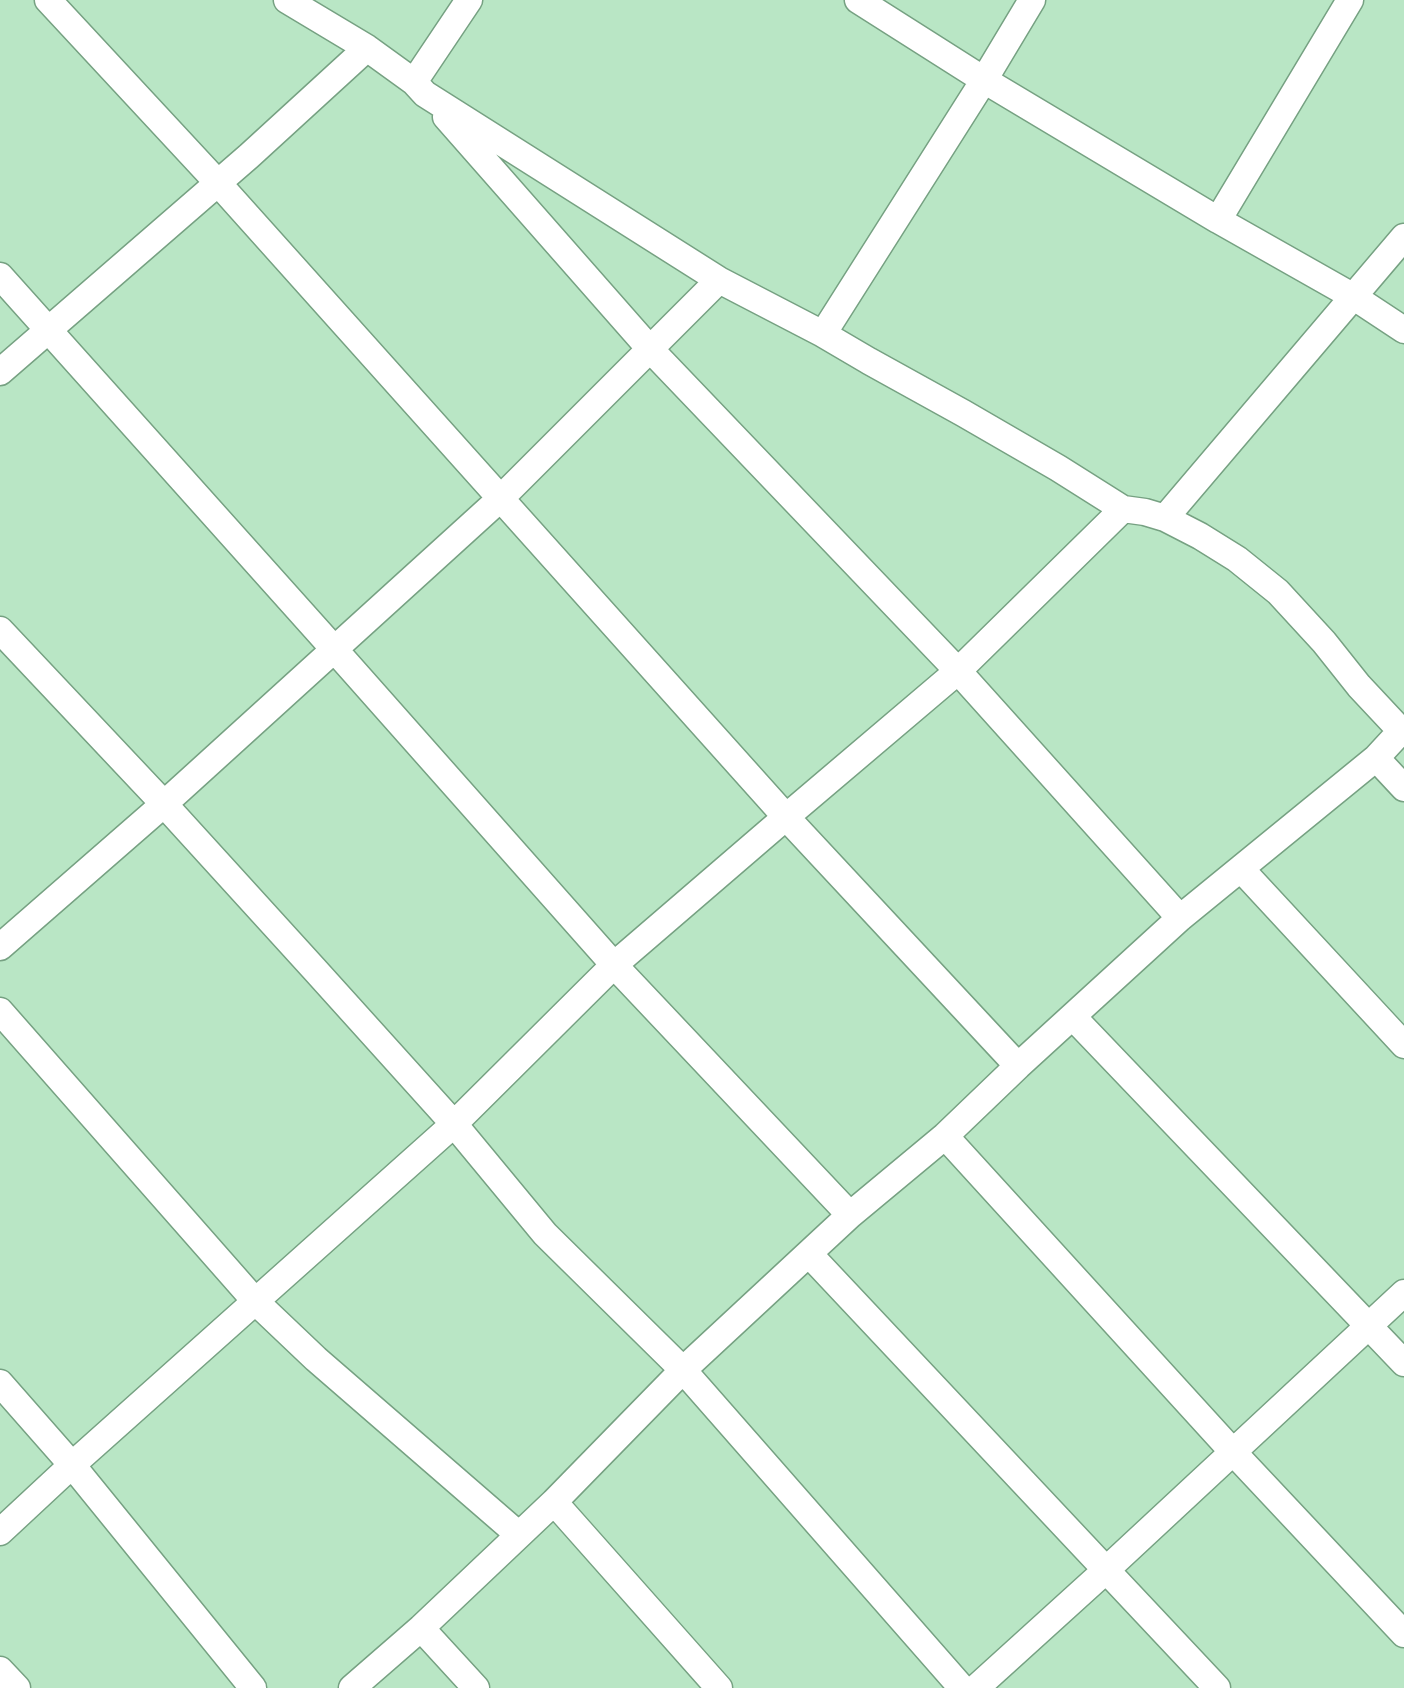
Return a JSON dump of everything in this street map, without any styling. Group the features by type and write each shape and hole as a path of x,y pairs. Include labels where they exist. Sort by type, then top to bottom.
{"street":[{"path":"287,0 367,48 420,88 719,280 824,334 1034,454 1123,509 1145,512 1165,518 1238,559 1278,592 1324,642 1359,686 1402,733 1376,758 1180,918 1018,1066 945,1136 850,1215 683,1370 554,1502 420,1628 352,1688"},
{"path":"420,88 469,0"},
{"path":"858,0 984,80 1218,220 1354,297 1404,330"},
{"path":"824,334 984,80 1032,0"},
{"path":"1218,220 1350,0"},
{"path":"62,5 218,183 786,817 1018,1066"},
{"path":"0,372 218,183 367,48"},
{"path":"420,88 650,348 958,671 1180,918"},
{"path":"1165,518 1404,237"},
{"path":"0,276 614,965 850,1215"},
{"path":"0,947 164,804 501,498 719,280"},
{"path":"0,1532 72,1465 454,1124 614,965 958,671 1123,509"},
{"path":"0,630 164,804 454,1124 545,1234 683,1370 962,1688"},
{"path":"1376,758 1404,788"},
{"path":"1241,870 1404,1045"},
{"path":"0,1011 256,1302 316,1359 519,1535"},
{"path":"1073,1017 1370,1325 1404,1363"},
{"path":"945,1136 1233,1452 1404,1634"},
{"path":"809,1254 1217,1688"},
{"path":"976,1688 1404,1292"},
{"path":"0,1383 72,1465 253,1688"},
{"path":"554,1502 719,1688"},
{"path":"420,1628 476,1688"},
{"path":"0,1670 17,1688"}]}
